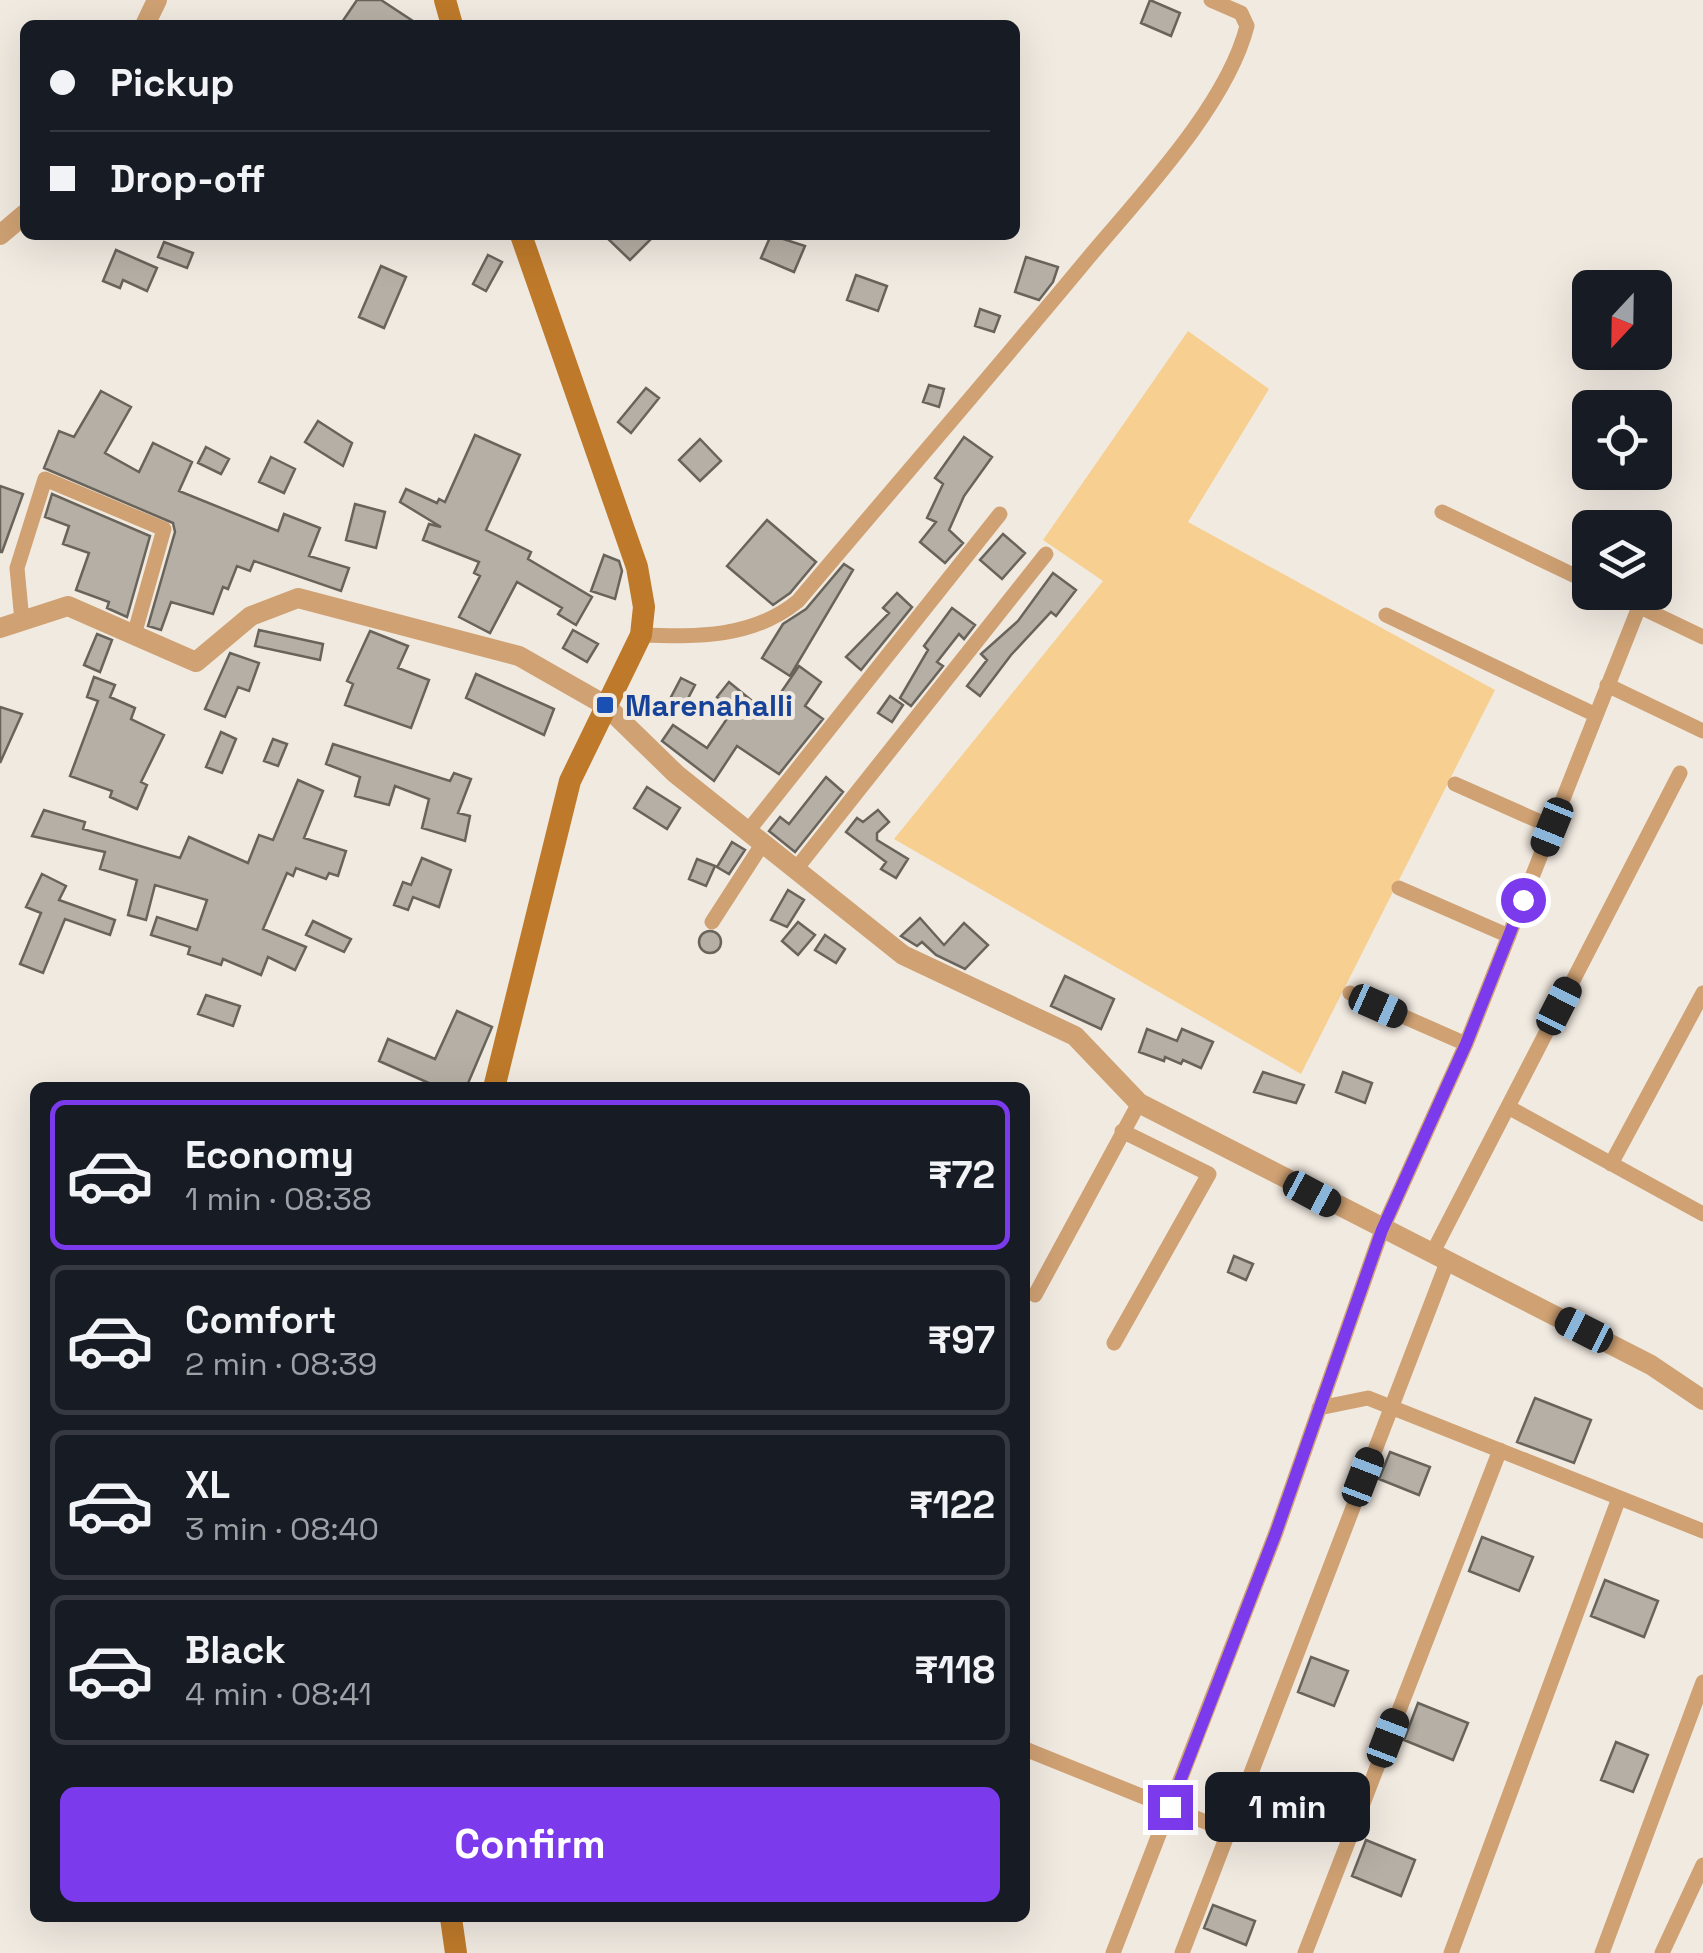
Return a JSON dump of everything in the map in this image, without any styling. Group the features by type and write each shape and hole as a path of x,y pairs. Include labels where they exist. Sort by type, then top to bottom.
{"main road":[{"path":"495,1082 570,781 641,635 644,607 637,567 523,240"},
{"path":"452,1922 456,1953"}],"street":[{"path":"641,635 754,629 776,619 798,601 1118,222 1206,108 1237,57 1247,26 1241,13 1211,0"},
{"path":"0,235 20,218"},
{"path":"22,620 18,568 45,479 164,529 134,635"},
{"path":"1442,512 1572,574"},
{"path":"712,922 755,837 1000,514"},
{"path":"796,869 1046,554"},
{"path":"0,628 68,606 196,662 251,616 298,598 518,656 605,706 676,774 903,955 1075,1036 1138,1102 1651,1365 1703,1400"},
{"path":"1113,1953 1319,1408 1382,1230 1466,1044 1637,610"},
{"path":"1644,610 1703,638"},
{"path":"1386,616 1596,714"},
{"path":"1608,686 1703,731"},
{"path":"1182,1953 1390,1407 1440,1256 1508,1107 1680,773"},
{"path":"1454,784 1552,827"},
{"path":"1399,888 1509,936"},
{"path":"1350,992 1466,1044"},
{"path":"1611,1164 1703,992"},
{"path":"1035,1295 1138,1102"},
{"path":"1508,1107 1702,1210"},
{"path":"1114,1343 1208,1174 1122,1132"},
{"path":"1319,1408 1368,1398 1703,1531"},
{"path":"1305,1953 1500,1450"},
{"path":"1451,1953 1619,1498"},
{"path":"1602,1953 1703,1682"},
{"path":"1030,1752 1228,1830"},
{"path":"1662,1953 1703,1866"}],"shaded area":[{"path":"1188,331 1269,389 1188,522 1495,690 1301,1074 894,839 1103,581 1043,540"}],"building":[{"path":"357,0 381,0 411,20 343,20"},
{"path":"1150,0 1180,13 1171,36 1141,23"},
{"path":"609,240 650,240 630,260"},
{"path":"769,240 805,246 794,272 761,258"},
{"path":"164,242 193,253 187,268 158,257"},
{"path":"116,250 157,268 147,291 123,280 120,288 103,281"},
{"path":"488,255 502,262 486,291 473,284"},
{"path":"1026,257 1058,267 1053,282 1039,300 1015,292"},
{"path":"381,266 406,277 384,328 359,317"},
{"path":"856,275 887,286 878,311 847,300"},
{"path":"980,309 1000,316 994,332 975,326"},
{"path":"929,385 944,389 939,407 923,402"},
{"path":"646,388 659,398 631,433 618,422"},
{"path":"101,391 131,407 105,453 139,472 153,443 192,462 179,491 278,531 284,514 320,528 309,556 349,568 341,591 254,561 250,571 237,566 228,589 223,587 213,614 171,602 161,630 148,626 175,532 173,523 44,468 59,431 74,437"},
{"path":"318,421 352,443 343,466 305,442"},
{"path":"475,435 520,455 486,530 531,552 528,559 592,597 576,625 558,614 562,608 517,582 490,633 459,617 480,576 474,573 479,562 423,540 429,524 441,527 400,502 406,489 437,503 439,499 445,502"},
{"path":"964,437 992,457 964,496 949,530 963,543 945,563 920,542 936,522 927,518 943,484 935,478"},
{"path":"700,439 721,461 700,481 679,460"},
{"path":"206,447 229,459 221,474 198,463"},
{"path":"271,457 295,469 284,493 259,482"},
{"path":"0,486 23,494 2,552 0,552"},
{"path":"52,494 150,536 127,617 107,608 109,602 76,590 89,553 63,544 69,526 45,517"},
{"path":"355,504 385,512 376,548 346,540"},
{"path":"767,520 816,562 790,593 773,605 727,566"},
{"path":"1003,534 1025,553 1002,579 980,560"},
{"path":"604,555 619,561 622,571 615,599 591,591"},
{"path":"844,564 853,570 790,676 762,658 783,624 806,609"},
{"path":"1053,573 1076,590 1056,616 1051,612 1011,655 980,696 967,686 987,660 981,654 1018,621"},
{"path":"897,593 912,607 861,670 846,657 889,613 883,608"},
{"path":"952,608 975,625 964,639 959,634 937,662 943,666 911,706 900,698 928,650 924,646"},
{"path":"259,630 323,644 320,660 255,646"},
{"path":"573,630 598,644 587,662 563,648"},
{"path":"370,631 408,646 398,668 429,680 411,728 345,705 353,684 347,681"},
{"path":"97,634 112,640 100,672 84,665"},
{"path":"230,653 259,663 249,691 238,687 225,717 205,709"},
{"path":"799,666 821,682 805,706 823,719 779,774 737,746 714,781 662,741 673,725 707,748 733,710 717,697 729,682 767,713"},
{"path":"476,674 554,709 544,735 466,698"},
{"path":"94,677 115,685 110,697 135,708 131,719 164,735 141,782 147,785 137,809 110,797 112,791 70,776 98,701 87,697"},
{"path":"681,678 695,685 684,706 670,699"},
{"path":"890,696 903,705 892,722 878,713"},
{"path":"0,707 22,714 0,763"},
{"path":"221,732 236,739 222,773 206,767"},
{"path":"273,739 287,744 278,766 264,761"},
{"path":"333,744 450,781 454,773 471,779 458,813 470,816 465,841 422,828 429,799 395,786 389,805 355,796 360,777 326,764"},
{"path":"826,777 843,792 795,852 769,831 780,817 789,824"},
{"path":"298,780 323,791 304,838 346,851 338,876 329,873 326,879 296,868 293,876 287,873 263,929 306,947 295,970 268,957 261,975 223,959 221,965 188,954 190,947 151,935 157,917 197,930 207,900 155,885 146,920 128,915 137,880 100,869 105,852 32,836 44,810 85,822 83,829 180,858 189,837 248,863 259,835 273,840"},
{"path":"647,787 680,808 667,829 634,808"},
{"path":"878,810 889,822 877,833 877,840 908,859 896,878 881,869 886,862 846,832 857,818 863,822"},
{"path":"732,842 745,850 729,874 717,867"},
{"path":"422,858 451,870 439,907 413,897 408,910 394,905 403,882 411,885"},
{"path":"697,859 715,866 706,886 689,879"},
{"path":"42,874 66,886 59,900 115,920 110,935 65,919 43,973 20,964 41,913 26,907"},
{"path":"788,890 804,900 787,927 771,920"},
{"path":"920,918 944,945 964,923 988,945 965,969 936,955 922,942 917,946 901,936"},
{"path":"313,921 351,939 344,952 306,935"},
{"path":"798,922 815,935 798,955 782,941"},
{"path":"710,931 718,934 718,950 710,953 702,950 699,942 702,934"},
{"path":"825,935 845,949 836,963 815,950"},
{"path":"1065,976 1114,999 1101,1029 1051,1006"},
{"path":"206,995 240,1006 233,1026 198,1014"},
{"path":"457,1011 492,1027 469,1082 426,1082 379,1061 388,1039 435,1059"},
{"path":"1147,1029 1177,1041 1182,1029 1213,1042 1201,1068 1183,1060 1181,1064 1165,1057 1164,1061 1139,1052"},
{"path":"1263,1072 1304,1085 1296,1103 1254,1092"},
{"path":"1343,1072 1372,1083 1365,1103 1336,1092"},
{"path":"1234,1256 1253,1264 1246,1280 1228,1272"},
{"path":"1535,1398 1591,1420 1574,1463 1517,1442"},
{"path":"1390,1452 1430,1467 1419,1495 1379,1479"},
{"path":"1482,1537 1533,1557 1519,1591 1469,1571"},
{"path":"1605,1580 1658,1601 1644,1637 1591,1616"},
{"path":"1311,1657 1348,1671 1334,1706 1298,1692"},
{"path":"1418,1703 1468,1723 1453,1760 1404,1740"},
{"path":"1616,1742 1648,1755 1633,1792 1601,1780"},
{"path":"1366,1840 1415,1860 1401,1896 1352,1876"},
{"path":"1213,1905 1255,1921 1246,1945 1204,1928"}],"place":[{"name":"Marenahalli","path":"605,705"}],"route":[{"path":"1170,1807 1275,1535 1382,1230 1466,1044 1523,900"}]}
